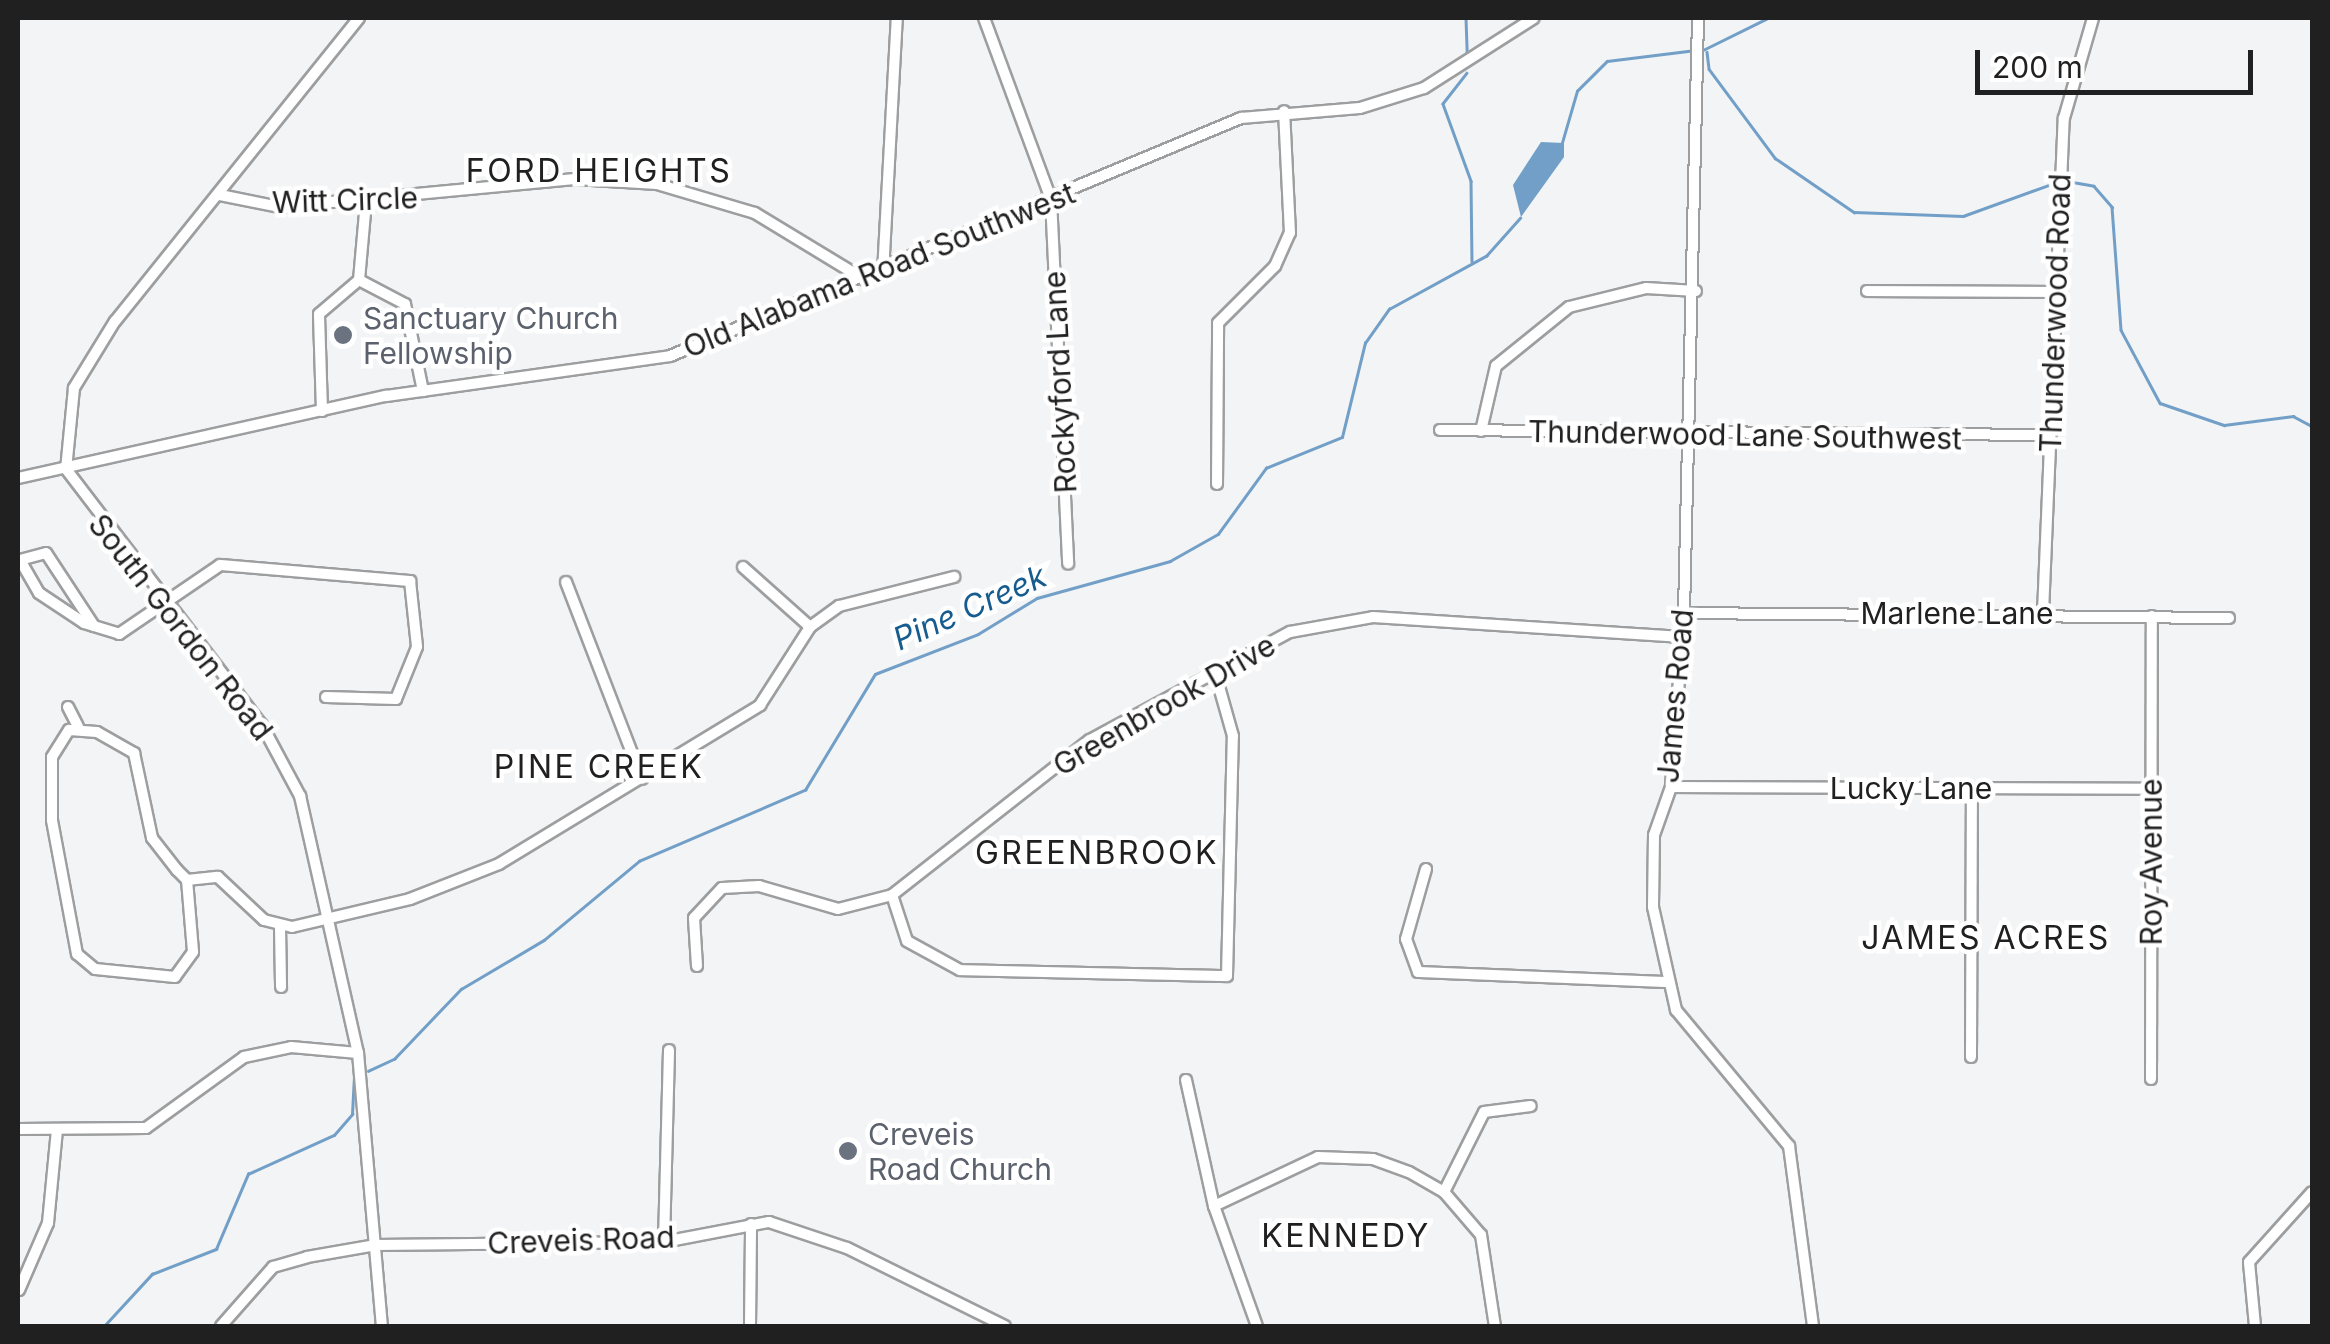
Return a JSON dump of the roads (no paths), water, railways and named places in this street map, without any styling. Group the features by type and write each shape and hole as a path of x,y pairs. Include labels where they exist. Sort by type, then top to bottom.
{"street":[{"path":"66,468 66,424 88,362 359,18"},
{"path":"883,273 897,18"},
{"name":"Rockyford Lane","path":"984,18 1051,200 1068,564"},
{"name":"Old Alabama Road Southwest","path":"18,478 423,391 632,366 883,273 1217,127 1284,111 1389,101 1534,18"},
{"name":"James Road","path":"1698,18 1696,291 1684,613 1671,787 1653,850 1666,982 1693,1037 1783,1131 1813,1326"},
{"name":"Thunderwood Road","path":"2044,613 2064,118 2094,18"},
{"path":"1217,484 1218,323 1275,266 1290,233 1284,111"},
{"name":"Witt Circle","path":"220,196 279,206 366,202 556,180 657,184 755,213 865,280"},
{"path":"322,411 319,314 358,280 366,202"},
{"path":"358,280 405,304 423,391"},
{"path":"1481,431 1491,374 1569,307 1646,288 1696,291"},
{"path":"1867,291 2057,292"},
{"name":"Thunderwood Lane Southwest","path":"1440,430 2050,435"},
{"name":"South Gordon Road","path":"66,468 282,759 332,917 358,1053 382,1326"},
{"path":"94,626 46,553 20,560 39,594 94,626 119,634 220,565 410,581 417,647 396,698 326,697"},
{"path":"743,568 810,628"},
{"path":"187,880 218,877 280,927 452,886 642,779 760,705 810,628 839,606 954,577"},
{"path":"566,582 642,779"},
{"name":"Marlene Lane","path":"1684,613 2044,613 2229,618"},
{"name":"Roy Avenue","path":"2150,1079 2152,616"},
{"name":"Greenbrook Drive","path":"698,966 694,918 722,888 759,886 838,909 892,895 1090,740 1216,676 1269,641 1343,617 1682,637"},
{"path":"892,895 907,941 960,970 1227,976 1233,736 1216,676"},
{"path":"68,708 78,728 134,753 152,838 187,880 193,952 175,977 95,970 77,954 52,773 61,738 78,728"},
{"name":"Lucky Lane","path":"1671,787 2151,789"},
{"path":"1971,1057 1972,788"},
{"path":"1426,869 1406,939 1418,972 1666,982"},
{"path":"280,927 281,987"},
{"path":"18,1129 146,1128 228,1065 268,1048 358,1053"},
{"path":"664,1242 669,1050"},
{"path":"1186,1080 1214,1206 1257,1326"},
{"path":"1444,1192 1484,1112 1531,1106"},
{"path":"20,1290 48,1223 57,1130"},
{"path":"1214,1206 1341,1154 1444,1192 1488,1250 1495,1326"},
{"path":"2255,1326 2249,1262 2312,1192"},
{"path":"750,1326 752,1224"},
{"name":"Creveis Road","path":"221,1326 273,1267 376,1245 664,1242 752,1224 813,1232 1005,1326"},
{"path":"972,1326 976,1312"}],"water":[{"path":"1541,142 1564,143 1564,157 1521,217 1513,185"}],"waterway":[{"path":"1466,18 1467,54"},
{"path":"1703,50 1768,18"},
{"path":"1561,146 1577,91 1607,61 1695,50"},
{"path":"1707,52 1709,69 1775,158 1854,212 1963,216 2054,183"},
{"path":"1467,73 1443,104 1471,181 1472,261"},
{"path":"2067,181 2094,186 2112,207 2121,330 2160,403 2224,425 2293,416 2312,426"},
{"name":"Pine Creek","path":"368,1071 394,1059 461,989 544,940 639,861 805,790 875,674 978,634 1037,598 1170,561 1218,534 1266,468 1342,437 1365,343 1389,309 1486,256 1520,218"},
{"name":"Pine Creek","path":"104,1326 152,1274 216,1249 248,1174 334,1135 352,1114 354,1079"}],"place":[{"name":"Sanctuary Church Fellowship","path":"343,335"},
{"name":"Creveis Road Church","path":"848,1151"}],"district":[{"name":"FORD HEIGHTS","path":"599,171"},
{"name":"PINE CREEK","path":"599,767"},
{"name":"GREENBROOK","path":"1097,853"},
{"name":"JAMES ACRES","path":"1986,938"},
{"name":"KENNEDY","path":"1346,1236"}]}
